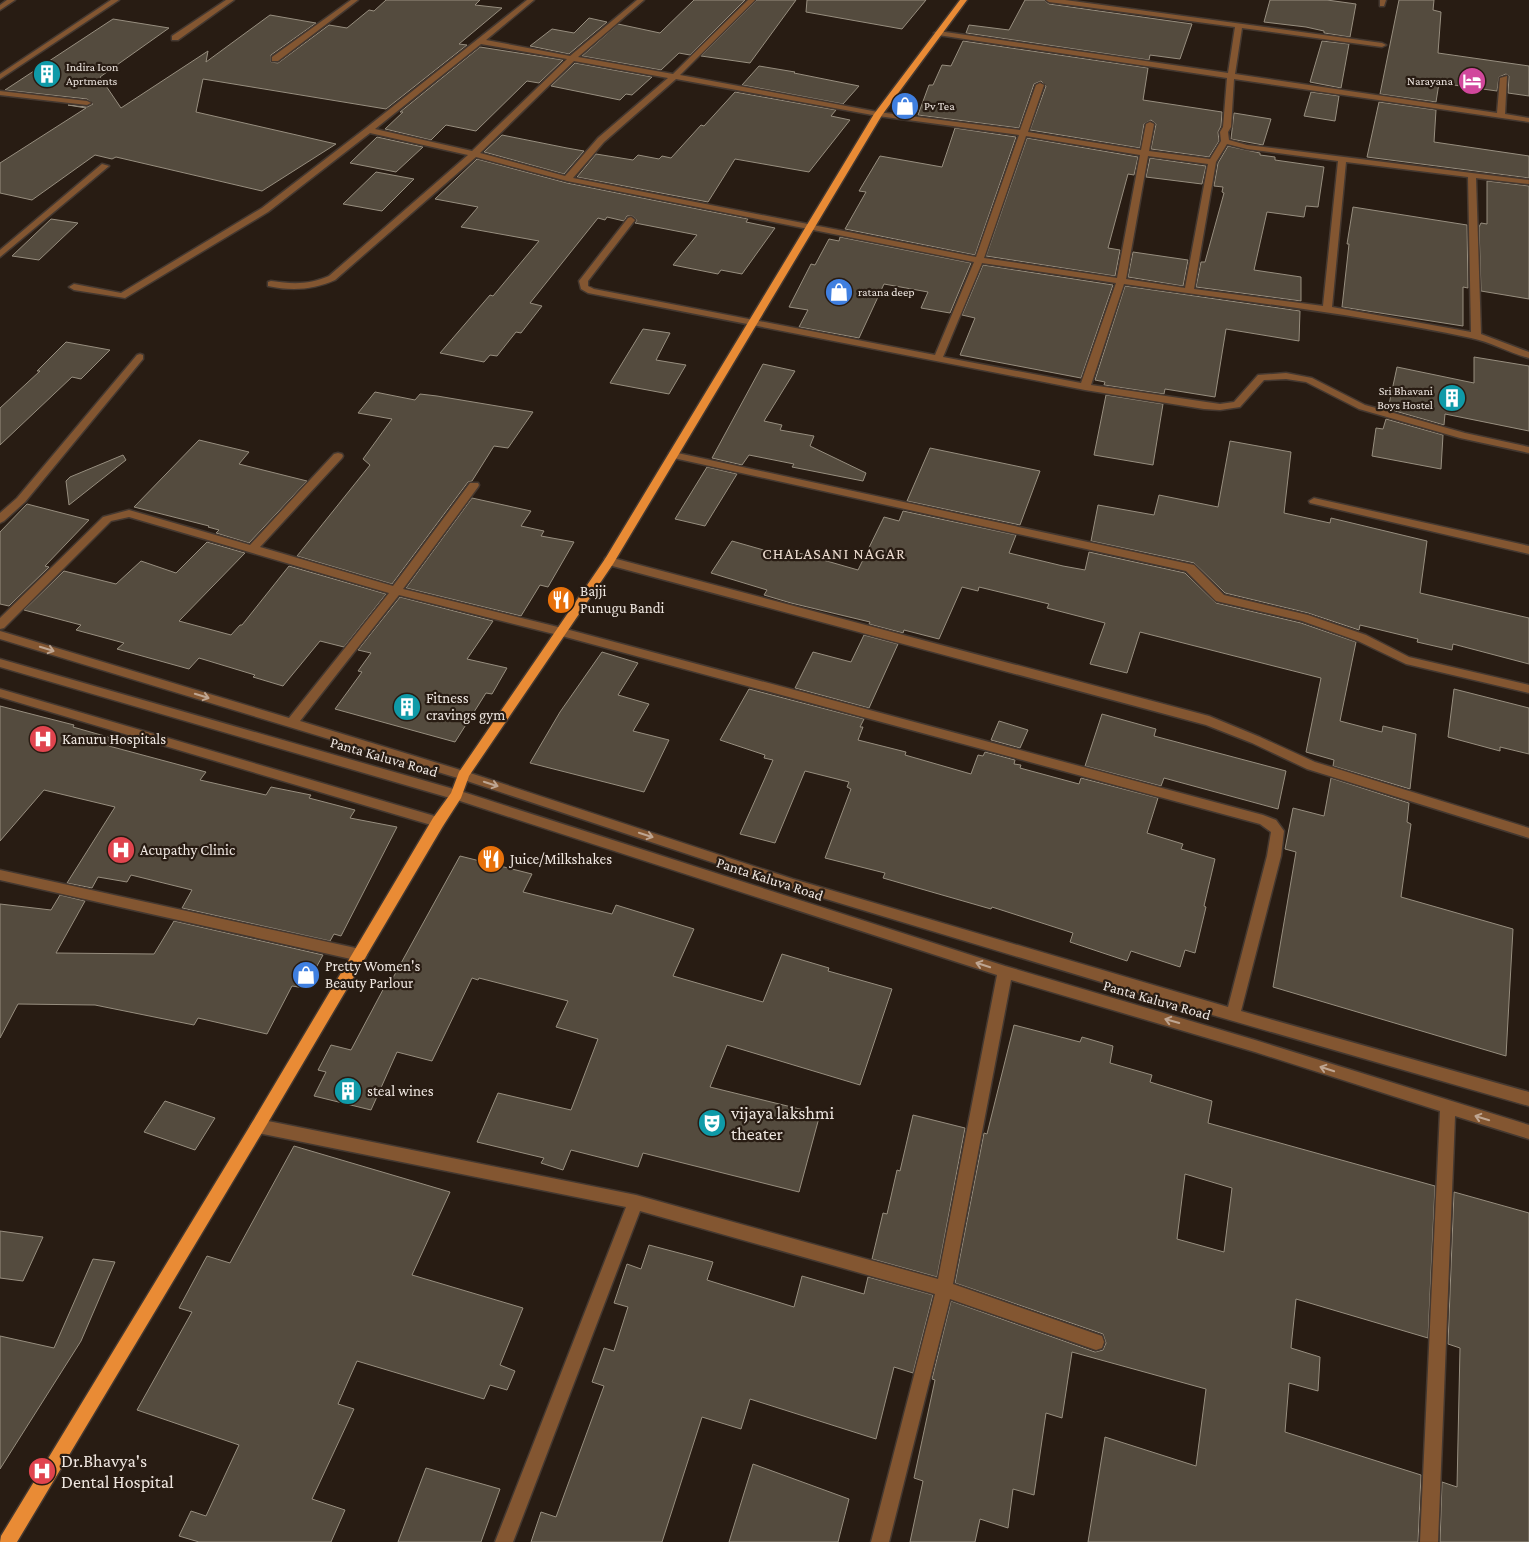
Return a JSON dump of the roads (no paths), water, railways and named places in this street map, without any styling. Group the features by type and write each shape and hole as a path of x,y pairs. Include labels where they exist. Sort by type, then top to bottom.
{"main road":[{"path":"7,1542 258,1126 438,822 457,795 463,775 609,561 878,114 964,0"}],"street":[{"path":"0,8 12,0"},
{"path":"0,77 116,0"},
{"path":"174,38 231,0"},
{"path":"275,59 355,0"},
{"path":"74,287 122,296 265,210 369,130 531,0"},
{"path":"271,284 303,288 317,286 332,278 474,154 572,58 641,0"},
{"path":"567,179 602,140 674,77 752,0"},
{"path":"1049,0 1133,8 1382,45"},
{"path":"1189,290 1212,162 1225,141 1224,132 1227,127 1231,75 1239,25"},
{"path":"938,33 1529,120"},
{"path":"479,41 878,114 1022,133 1143,153 1212,162"},
{"path":"1501,116 1504,78"},
{"path":"938,358 979,260 1040,85"},
{"path":"0,93 86,103"},
{"path":"1085,387 1121,281 1143,153 1150,124"},
{"path":"369,130 474,154 567,179 812,225 979,260 1326,309 1476,336 1529,355"},
{"path":"1225,141 1247,147 1529,182"},
{"path":"1326,309 1342,158"},
{"path":"0,254 105,166"},
{"path":"1472,174 1476,336"},
{"path":"631,220 583,281 584,287 592,291 753,324 1085,387 1220,407 1237,405 1261,377 1286,376 1309,380 1362,407 1464,436 1529,450"},
{"path":"0,519 21,500 140,357"},
{"path":"673,455 1190,568 1220,598 1304,618 1362,638 1406,660 1529,689"},
{"path":"252,548 338,456"},
{"path":"292,722 396,590 474,485"},
{"path":"1314,501 1529,550"},
{"path":"0,625 107,519 129,513 396,590 562,632 1271,824 1278,831 1274,856 1233,1015"},
{"path":"609,561 1209,722 1256,740 1311,766 1529,833"},
{"name":"Panta Kaluva Road","path":"0,634 463,775 793,884 1233,1015 1529,1099"},
{"name":"Panta Kaluva Road","path":"0,663 457,795 1005,972 1254,1046 1529,1132"},
{"path":"0,693 438,822"},
{"path":"0,875 360,955"},
{"path":"880,1542 944,1289 1005,972"},
{"path":"1429,1542 1448,1108"},
{"path":"258,1126 636,1202 944,1289 1096,1342"},
{"path":"504,1542 636,1202"}],"place":[{"name":"Indira Icon Aprtments","path":"47,74"},
{"name":"Narayana","path":"1472,81"},
{"name":"Pv Tea","path":"905,106"},
{"name":"ratana deep","path":"839,292"},
{"name":"Sri Bhavani Boys Hostel","path":"1452,398"},
{"name":"Bajji Punugu Bandi","path":"561,600"},
{"name":"Fitness cravings gym","path":"407,707"},
{"name":"Kanuru Hospitals","path":"43,739"},
{"name":"Acupathy Clinic","path":"121,850"},
{"name":"Juice/Milkshakes","path":"491,859"},
{"name":"Pretty Women's Beauty Parlour","path":"306,975"},
{"name":"steal wines","path":"348,1091"},
{"name":"vijaya lakshmi theater","path":"712,1123"},
{"name":"Dr.Bhavya's Dental Hospital","path":"42,1471"}],"district":[{"name":"CHALASANI NAGAR","path":"834,553"}]}
